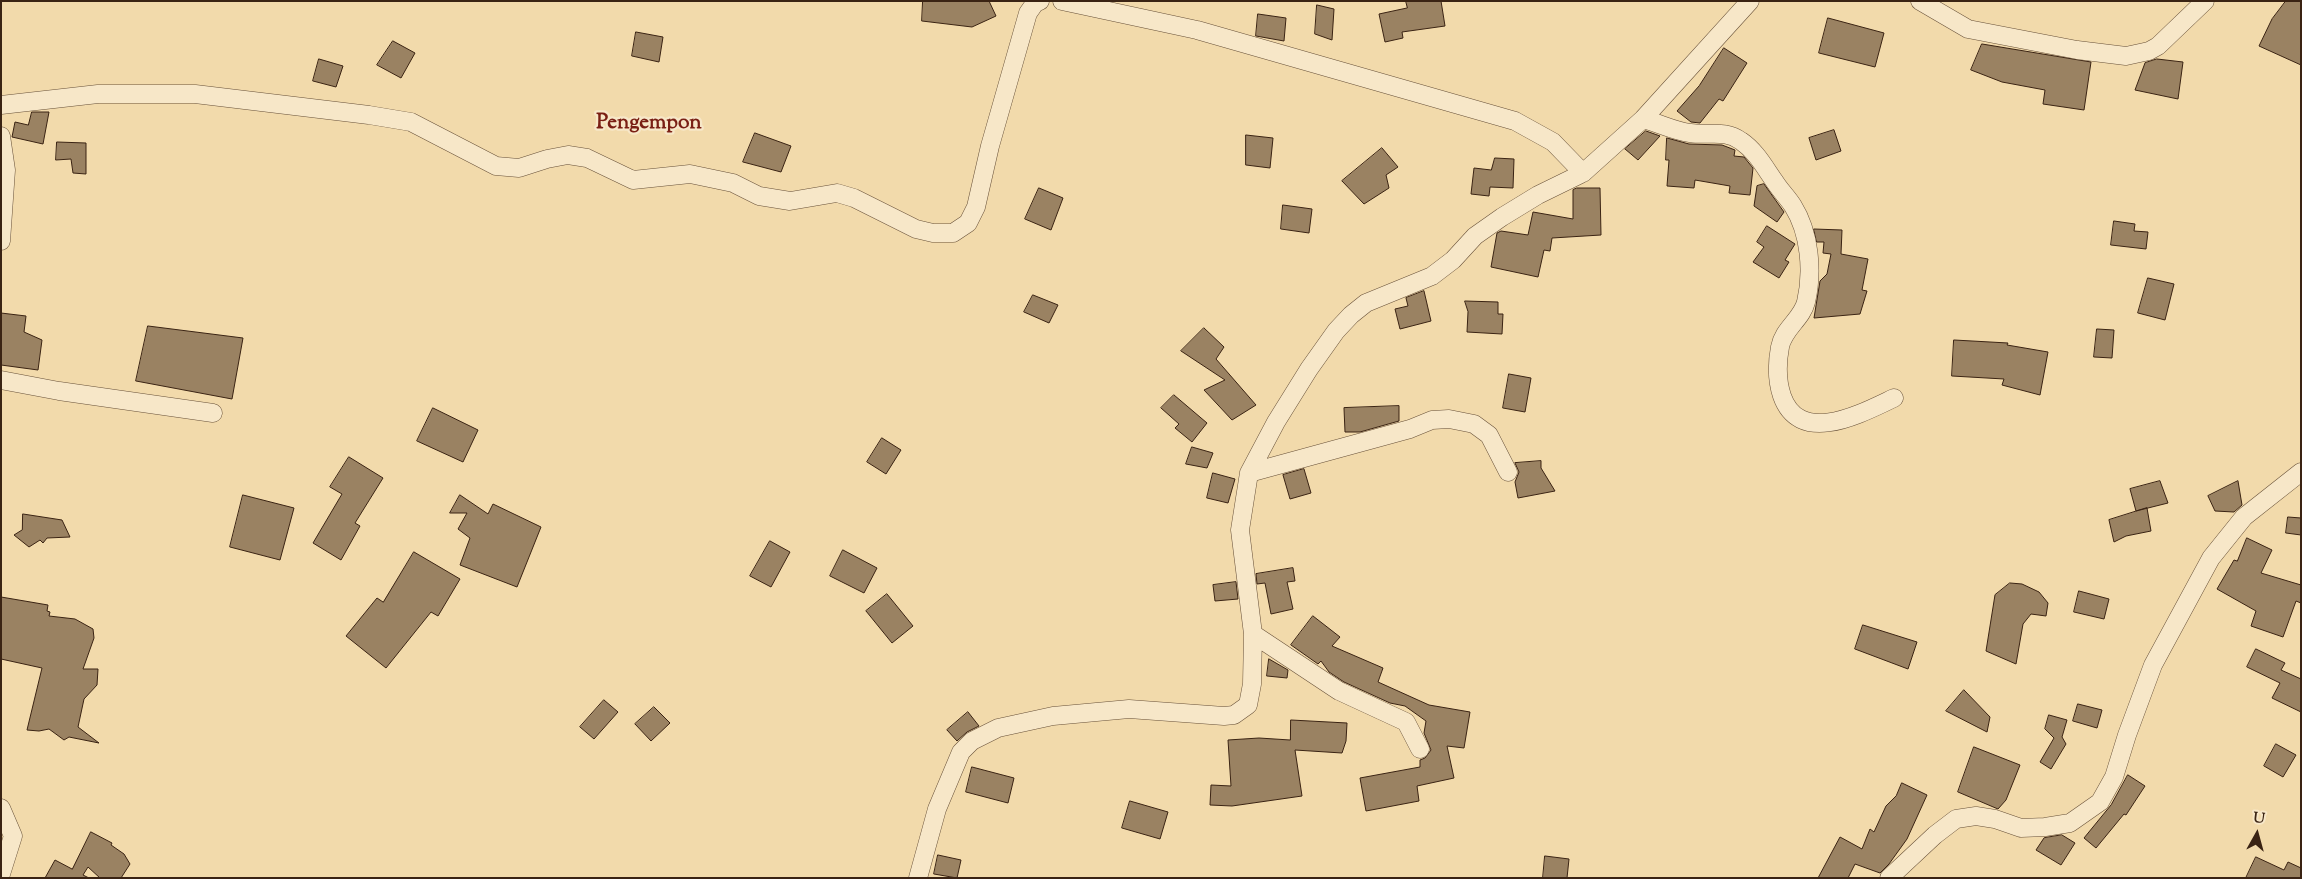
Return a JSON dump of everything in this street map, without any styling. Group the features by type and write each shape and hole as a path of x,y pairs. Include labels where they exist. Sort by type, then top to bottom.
{"street":[{"path":"1,105 98,94 195,94 369,115 411,122 496,166 519,168 547,159 568,155 587,158 633,180 690,174 733,183 760,196 790,200 838,193 854,198 916,229 933,233 953,233 968,223 976,207 990,146 1028,13 1035,3 1040,1"},
{"path":"1062,1 1198,30 1515,121 1553,142 1583,173"},
{"path":"918,878 938,809 961,752 972,741 998,728 1053,716 1129,709 1234,715 1248,705 1252,684 1253,634 1240,530 1249,474 1276,422 1309,369 1336,331 1350,315 1366,303 1432,276 1453,260 1475,236 1502,217 1538,195 1583,173 1643,119 1750,1"},
{"path":"1920,1 1968,29 2077,50 2126,56 2148,51 2158,46 2205,1"},
{"path":"1643,119 1692,134 1728,133 1742,141 1760,159 1794,206 1806,233 1808,285 1802,314 1791,325 1780,345 1778,368 1780,390 1786,406 1797,417 1810,422 1829,423 1855,416 1894,398"},
{"path":"1,136 4,142 6,170 1,241"},
{"path":"1,380 59,391 213,413"},
{"path":"1249,474 1410,429 1432,420 1449,419 1474,424 1489,435 1508,472"},
{"path":"1889,878 1935,834 1956,819 1979,816 1995,819 2021,828 2045,827 2070,823 2100,802 2114,777 2127,735 2153,665 2211,558 2244,517 2301,472"},
{"path":"1253,634 1339,691 1406,722 1420,749"},
{"path":"1,808 13,836 1,874"}],"building":[{"path":"923,1 989,1 996,16 972,27 922,21"},
{"path":"1406,1 1441,1 1445,26 1402,32 1403,38 1385,42 1379,14 1407,8"},
{"path":"2286,1 2301,1 2301,65 2259,46 2272,19"},
{"path":"1317,5 1334,9 1332,40 1315,34"},
{"path":"1258,14 1286,18 1284,41 1256,36"},
{"path":"1828,18 1884,33 1875,67 1819,53"},
{"path":"636,32 663,37 659,62 632,56"},
{"path":"393,41 415,53 401,78 377,65"},
{"path":"1982,44 2091,62 2084,110 2043,104 2045,90 2002,82 1971,70"},
{"path":"1724,48 1747,63 1723,101 1719,99 1700,123 1691,122 1677,111 1699,86"},
{"path":"319,59 343,66 336,87 313,81"},
{"path":"2157,59 2183,62 2178,99 2135,90 2145,63"},
{"path":"32,112 49,112 43,144 12,137 15,122 28,125"},
{"path":"1834,130 1841,151 1816,160 1809,138"},
{"path":"1646,131 1660,136 1638,160 1625,149"},
{"path":"755,133 791,146 781,172 743,162"},
{"path":"1246,135 1273,138 1270,168 1246,165"},
{"path":"1667,138 1689,144 1722,145 1735,150 1734,156 1744,157 1753,168 1750,195 1729,193 1730,186 1695,180 1694,188 1667,186 1669,160 1666,160"},
{"path":"57,142 86,143 86,174 73,173 71,159 56,160"},
{"path":"1382,148 1398,167 1386,175 1389,188 1364,204 1342,181"},
{"path":"1495,158 1514,159 1513,188 1490,187 1489,196 1471,194 1474,168 1491,170"},
{"path":"1764,184 1784,212 1777,222 1754,206 1757,186"},
{"path":"1039,188 1063,198 1051,230 1025,219"},
{"path":"1577,188 1600,188 1601,235 1552,238 1550,251 1544,250 1538,277 1491,267 1497,233 1501,231 1528,235 1533,212 1573,219 1573,190"},
{"path":"1283,205 1312,209 1309,233 1281,229"},
{"path":"2114,221 2135,224 2134,231 2148,232 2146,249 2111,245"},
{"path":"1767,226 1795,244 1785,260 1789,262 1779,278 1753,262 1764,247 1757,242"},
{"path":"1814,229 1842,230 1841,254 1868,259 1862,290 1867,291 1860,314 1814,318 1820,281 1827,274 1831,254 1823,253 1824,242 1817,242"},
{"path":"2148,278 2174,284 2165,320 2138,313"},
{"path":"1424,291 1431,321 1400,329 1395,309 1408,306 1406,298"},
{"path":"1033,295 1058,305 1049,323 1024,312"},
{"path":"1465,301 1498,302 1498,314 1503,314 1502,334 1467,332 1468,312"},
{"path":"1,313 26,316 24,332 42,340 38,370 1,365"},
{"path":"148,326 243,338 232,399 136,381"},
{"path":"1204,328 1224,347 1216,359 1256,405 1232,420 1204,390 1225,380 1181,351"},
{"path":"2097,329 2114,330 2112,358 2094,357"},
{"path":"1954,340 2008,343 2007,345 2048,352 2040,395 2002,385 2004,379 1952,376"},
{"path":"1509,374 1531,378 1525,412 1503,408"},
{"path":"1174,395 1207,423 1192,442 1175,428 1179,424 1161,408"},
{"path":"1399,406 1399,421 1360,432 1345,432 1344,408"},
{"path":"433,408 478,430 463,462 417,441"},
{"path":"882,438 901,450 886,474 867,462"},
{"path":"1192,447 1213,453 1207,468 1186,464"},
{"path":"349,457 383,478 355,523 360,526 341,560 313,543 342,494 330,487"},
{"path":"1541,461 1541,468 1555,491 1518,498 1515,482 1519,472 1515,463"},
{"path":"1304,469 1311,493 1290,499 1283,475"},
{"path":"1213,473 1235,479 1228,503 1207,498"},
{"path":"2160,481 2168,503 2136,511 2130,489"},
{"path":"2238,481 2242,505 2234,512 2215,511 2208,496"},
{"path":"243,495 294,508 280,560 230,547"},
{"path":"460,495 488,514 493,504 541,527 517,587 460,565 470,538 458,529 467,513 450,513"},
{"path":"2147,508 2151,531 2126,536 2114,542 2109,520"},
{"path":"23,514 62,520 70,537 47,538 43,543 40,540 29,547 14,535 22,530"},
{"path":"2288,517 2301,518 2301,535 2286,533"},
{"path":"2247,538 2272,550 2261,573 2301,585 2301,603 2296,601 2283,637 2251,626 2256,611 2217,589 2234,560 2237,561"},
{"path":"770,541 790,552 771,587 750,576"},
{"path":"843,550 877,568 864,593 830,576"},
{"path":"414,552 460,579 438,616 431,612 386,668 346,636 377,598 383,602"},
{"path":"1293,568 1295,581 1287,582 1293,609 1271,614 1265,583 1257,584 1256,574"},
{"path":"1236,582 1238,599 1215,601 1213,585"},
{"path":"2010,583 2022,584 2039,592 2048,603 2046,616 2031,614 2023,624 2016,664 1986,651 1995,595"},
{"path":"2079,591 2109,599 2104,619 2074,612"},
{"path":"887,594 913,626 892,643 866,611"},
{"path":"1,597 48,605 47,611 50,612 49,616 75,619 93,629 94,638 83,669 98,669 97,685 84,699 78,727 99,743 69,737 64,740 49,729 39,731 27,730 42,668 1,659"},
{"path":"1313,616 1340,637 1332,646 1383,668 1378,682 1429,705 1470,712 1464,748 1447,746 1454,778 1417,786 1419,801 1366,811 1360,778 1420,767 1420,760 1425,758 1431,750 1424,733 1426,721 1405,706 1390,703 1344,682 1329,672 1321,661 1318,664 1291,645"},
{"path":"1863,625 1917,642 1908,669 1855,649"},
{"path":"2256,649 2285,663 2281,670 2301,679 2301,712 2272,698 2280,683 2247,667"},
{"path":"1269,659 1288,670 1287,678 1267,676"},
{"path":"1964,690 1990,717 1987,732 1946,711"},
{"path":"604,700 618,712 594,739 580,727"},
{"path":"2078,704 2102,710 2097,728 2073,721"},
{"path":"654,707 670,723 651,741 635,724"},
{"path":"968,712 979,726 967,732 957,741 947,730"},
{"path":"2049,715 2067,720 2062,737 2066,744 2051,769 2040,762 2054,738 2045,729"},
{"path":"1291,720 1347,723 1346,741 1342,753 1295,750 1302,796 1232,806 1210,805 1211,785 1231,786 1228,740 1259,738 1290,740"},
{"path":"2276,744 2296,755 2283,777 2264,766"},
{"path":"1974,747 2020,765 2006,800 1998,809 1958,792"},
{"path":"972,767 1014,778 1008,803 966,792"},
{"path":"2128,775 2145,786 2126,815 2124,814 2096,848 2084,838 2111,805"},
{"path":"1902,783 1927,795 1907,839 1889,864 1880,873 1855,864 1848,878 1818,878 1840,837 1862,849 1870,829 1874,832 1886,806 1896,796"},
{"path":"1130,801 1168,812 1160,839 1122,828"},
{"path":"91,832 112,843 111,845 124,854 130,864 121,878 100,878 88,867 83,875 89,878 45,878 55,860 72,869"},
{"path":"2062,835 2075,843 2061,865 2036,850 2044,838"},
{"path":"938,855 961,860 957,878 934,874"},
{"path":"1545,856 1569,859 1567,878 1543,878"},
{"path":"2256,857 2284,870 2288,862 2301,868 2301,878 2246,878"}],"district":[{"name":"Pengempon","path":"649,124"}]}
